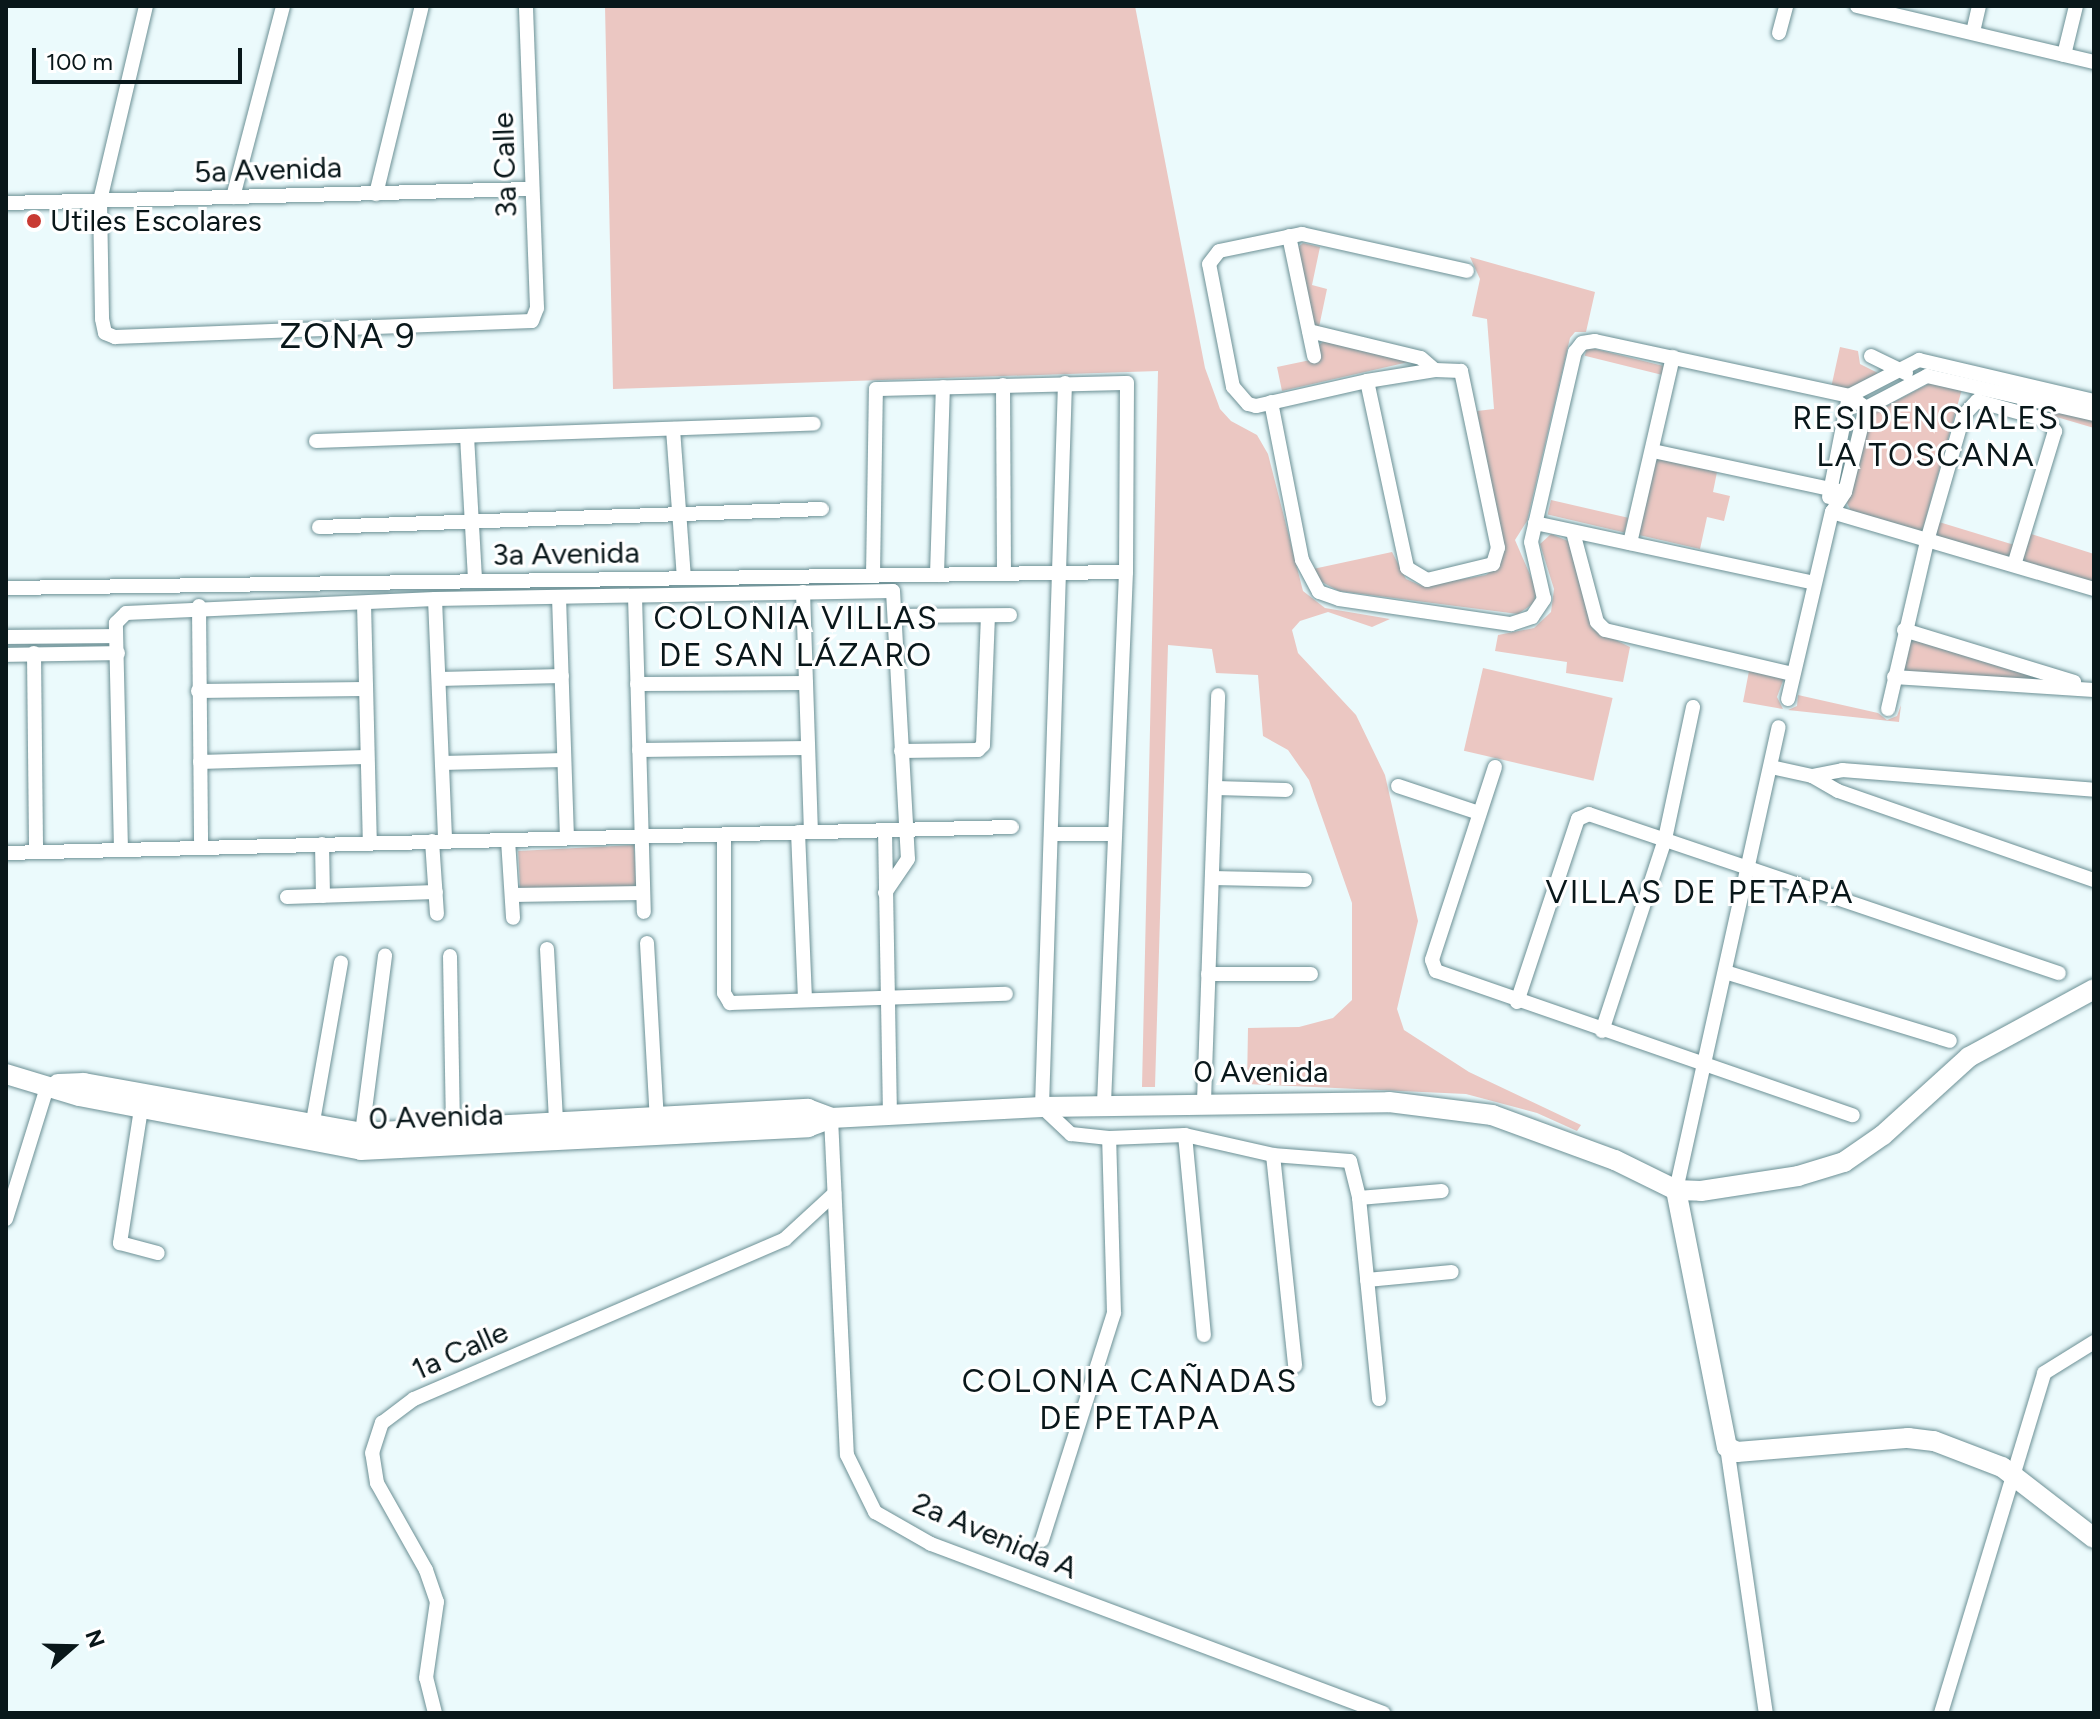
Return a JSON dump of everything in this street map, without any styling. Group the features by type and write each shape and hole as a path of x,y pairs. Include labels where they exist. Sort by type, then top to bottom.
{"main road":[{"path":"2094,989 1969,1057 1883,1135 1844,1162 1729,1188 1676,1190 1727,1447 1737,1452 1908,1438 1934,1441 1985,1457 2094,1538"},
{"name":"0 Avenida","path":"6,1074 48,1084 79,1096 331,1148 657,1126"},
{"name":"0 Avenida","path":"48,1084 84,1083 312,1127 453,1139 556,1123 808,1127 831,1118 1104,1104 1389,1102 1492,1115 1615,1160 1676,1190"}],"street":[{"path":"100,201 146,6"},
{"path":"233,197 283,6"},
{"path":"376,194 422,6"},
{"name":"3a Calle","path":"100,201 105,333 177,335 532,321 537,308 526,6"},
{"path":"1779,33 1786,6"},
{"path":"1857,6 1881,9 2094,62"},
{"path":"1973,32 1979,6"},
{"path":"2064,55 2076,6"},
{"name":"5a Avenida","path":"6,203 531,189"},
{"path":"1367,381 1401,557 1413,576 1427,580 1489,567 1499,553 1461,371 1435,370 1367,381 1252,406 1235,393 1209,264 1219,251 1302,234 1467,271"},
{"path":"1289,236 1314,356"},
{"path":"1309,331 1421,358 1435,370"},
{"path":"1271,402 1305,573 1324,595 1522,622 1536,614 1545,593 1531,547 1577,346 1593,341 1673,357 1849,396 1866,408"},
{"path":"1871,356 1903,368 1912,383"},
{"path":"1630,543 1673,357"},
{"path":"1832,512 1827,489 1849,396 1919,360 2094,401"},
{"path":"1788,699 1832,512 1845,492 1866,408 1927,376 2094,414"},
{"path":"873,575 876,389 1122,382 1129,387 1126,572 1104,1104"},
{"path":"1065,383 1042,1107 1071,1134 1109,1138 1185,1135 1273,1155 1343,1157 1355,1169 1379,1399"},
{"path":"1003,385 1004,574"},
{"path":"937,575 943,387"},
{"path":"1888,709 1927,541 1969,405 1982,402 2047,420 2054,425 2054,437 2014,565"},
{"path":"316,441 814,424"},
{"path":"673,429 684,578"},
{"path":"467,436 475,581"},
{"path":"1653,451 1845,492"},
{"path":"319,527 822,509"},
{"path":"1832,512 2094,589"},
{"path":"1535,523 1814,583"},
{"path":"1573,532 1597,622 1605,630 1793,674"},
{"name":"3a Avenida","path":"6,588 1126,572"},
{"path":"121,850 116,623 126,613 199,606 435,599 893,591 897,616 904,829 908,859 885,893"},
{"path":"803,592 808,748 804,832 805,999"},
{"path":"635,596 644,912"},
{"path":"559,597 567,838"},
{"path":"435,599 442,763 437,914"},
{"path":"364,603 370,843"},
{"path":"199,606 201,847"},
{"path":"897,616 1010,615"},
{"path":"901,751 978,750 983,745 988,616"},
{"path":"1904,630 2094,689"},
{"path":"6,637 116,636"},
{"path":"34,653 36,852"},
{"path":"6,655 118,653"},
{"path":"439,679 562,676"},
{"path":"1894,677 2094,689"},
{"path":"637,684 806,683"},
{"path":"198,691 365,689"},
{"path":"1204,1101 1218,695"},
{"path":"1602,1031 1665,839 1693,707"},
{"path":"1676,1190 1779,727"},
{"path":"639,750 808,748"},
{"path":"200,762 366,757"},
{"path":"442,763 564,760"},
{"path":"1495,767 1432,964 1439,973 1853,1115"},
{"path":"1771,767 1812,776 1838,791 2094,880"},
{"path":"1812,776 1842,770 2094,790"},
{"path":"1398,786 1479,813"},
{"path":"1216,788 1286,790"},
{"path":"1517,1002 1578,819 1593,813 2059,973"},
{"path":"6,853 1012,827"},
{"path":"885,830 890,1115"},
{"path":"1051,834 1113,834"},
{"path":"724,835 726,999 730,1003 1006,994"},
{"path":"508,840 513,918"},
{"path":"322,844 323,896"},
{"path":"1212,878 1305,880"},
{"path":"287,897 436,892"},
{"path":"512,895 643,893"},
{"path":"647,943 657,1126"},
{"path":"547,949 556,1123"},
{"path":"362,1133 385,955"},
{"path":"450,956 453,1139"},
{"path":"312,1127 341,963"},
{"path":"1725,972 1950,1041"},
{"path":"1208,974 1311,974"},
{"path":"6,1219 48,1084"},
{"path":"141,1109 120,1243 158,1253"},
{"name":"2a Avenida A","path":"831,1118 847,1455 875,1512 931,1544 1383,1713"},
{"path":"1185,1135 1204,1335"},
{"path":"1042,1540 1114,1313 1109,1138"},
{"path":"1273,1155 1295,1366"},
{"path":"1359,1198 1442,1191"},
{"name":"1a Calle","path":"435,1713 426,1678 437,1602 426,1570 377,1483 372,1453 382,1423 414,1399 785,1239 834,1194"},
{"path":"1367,1280 1452,1272"},
{"path":"1941,1713 2044,1373 2094,1342"},
{"path":"1727,1447 1766,1713"}],"shaded area":[{"path":"605,6 1135,6 1205,368 1220,409 1231,421 1257,435 1268,454 1303,591 1325,608 1390,619 1372,627 1328,612 1300,621 1292,630 1298,653 1356,715 1385,775 1418,921 1397,1009 1404,1030 1469,1072 1581,1125 1577,1131 1537,1113 1466,1094 1247,1084 1248,1028 1299,1027 1333,1018 1352,1000 1352,903 1309,780 1288,750 1263,736 1258,675 1216,673 1212,649 1168,645 1155,1087 1142,1087 1158,371 613,389"},
{"path":"1303,243 1320,247 1312,285 1327,289 1319,327 1314,326 1297,248"},
{"path":"1470,257 1595,292 1586,332 1575,332 1570,338 1527,521 1515,540 1537,591 1534,603 1518,614 1339,591 1320,581 1313,569 1392,552 1406,579 1422,586 1486,575 1499,565 1503,545 1477,411 1494,409 1487,319 1472,316 1480,279"},
{"path":"1324,341 1413,361 1282,391 1277,367 1320,358 1318,346"},
{"path":"1587,347 1664,366 1661,375 1585,356"},
{"path":"1840,347 1858,351 1860,364 1878,373 1844,391 1831,388"},
{"path":"1932,382 1962,389 1922,532 1851,511 1847,503 1869,415"},
{"path":"1963,389 2094,420 2094,428"},
{"path":"1656,458 1717,472 1713,492 1730,496 1724,521 1707,517 1700,549 1639,535"},
{"path":"1551,500 1628,518 1625,532 1548,515"},
{"path":"1939,522 2014,545 2009,559 1935,536"},
{"path":"1551,534 1568,541 1593,629 1630,647 1623,682 1566,673 1567,662 1495,651 1498,635 1534,628 1551,612 1554,589 1540,544"},
{"path":"2031,534 2094,554 2094,584 2022,562"},
{"path":"1904,630 2094,688 1894,677"},
{"path":"1483,668 1613,698 1593,781 1464,751"},
{"path":"1749,671 1784,678 1777,697 1783,709 1743,702"},
{"path":"1798,695 1878,713 1887,720 1897,716 1901,705 1899,722 1788,710 1797,706"},
{"path":"634,845 636,887 520,893 518,851"}],"place":[{"name":"Utiles Escolares","path":"34,221"}],"district":[{"name":"ZONA 9","path":"348,337"},
{"name":"RESIDENCIALES LA TOSCANA","path":"1926,438"},
{"name":"COLONIA VILLAS DE SAN LÁZARO","path":"796,638"},
{"name":"VILLAS DE PETAPA","path":"1700,892"},
{"name":"COLONIA CAÑADAS DE PETAPA","path":"1130,1400"}]}
